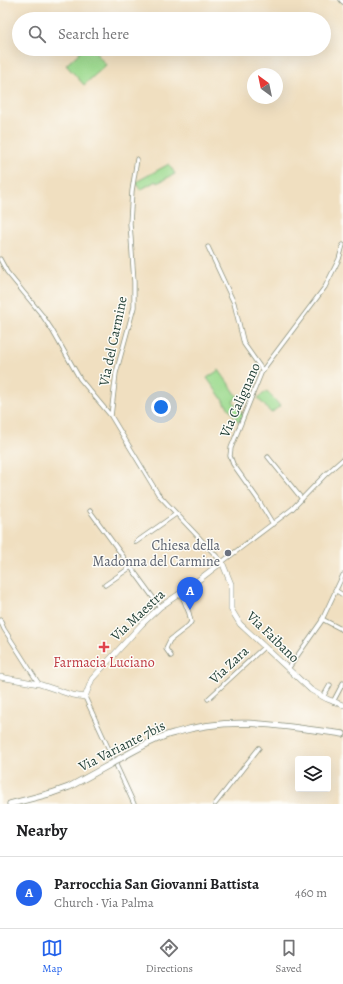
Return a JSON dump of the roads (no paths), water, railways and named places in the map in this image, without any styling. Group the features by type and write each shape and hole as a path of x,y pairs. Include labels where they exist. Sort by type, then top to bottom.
{"main road":[{"name":"Via Variante 7bis","path":"10,804 35,799 69,787 140,748 172,733 199,727 225,723 253,723 343,734"}],"street":[{"name":"Via del Carmine","path":"111,416 116,373 134,307 130,223 132,191 137,159"},
{"name":"Via Calignano","path":"273,524 257,498 236,470 230,456 231,448 263,371 325,287 339,259 343,245"},
{"path":"208,247 234,303 244,344 263,371"},
{"path":"0,259 7,272 48,325 80,379 111,416 158,494 222,562 292,509 343,459"},
{"path":"268,457 302,499"},
{"path":"90,511 160,607"},
{"path":"136,542 176,514"},
{"name":"Via Maestra","path":"85,697 92,679 129,637 160,607 222,562"},
{"name":"Via Faibano","path":"222,562 231,584 230,604 234,615 240,624 311,690 323,697 343,705"},
{"path":"105,585 131,567"},
{"path":"288,669 322,619 343,575"},
{"path":"335,590 343,594"},
{"path":"171,656 166,649 168,643 191,622 189,613 180,593"},
{"path":"322,619 343,630"},
{"path":"0,620 4,629 39,684"},
{"name":"Via Zara","path":"208,698 264,647"},
{"path":"0,677 39,684 72,695 85,697 134,804"},
{"path":"334,702 343,683"},
{"path":"323,697 330,684"},
{"path":"215,804 259,748"}],"place":[{"name":"Chiesa della Madonna del Carmine","path":"228,553"},
{"name":"Parrocchia San Giovanni Battista","path":"190,610"},
{"name":"Farmacia Luciano","path":"104,647"}]}
